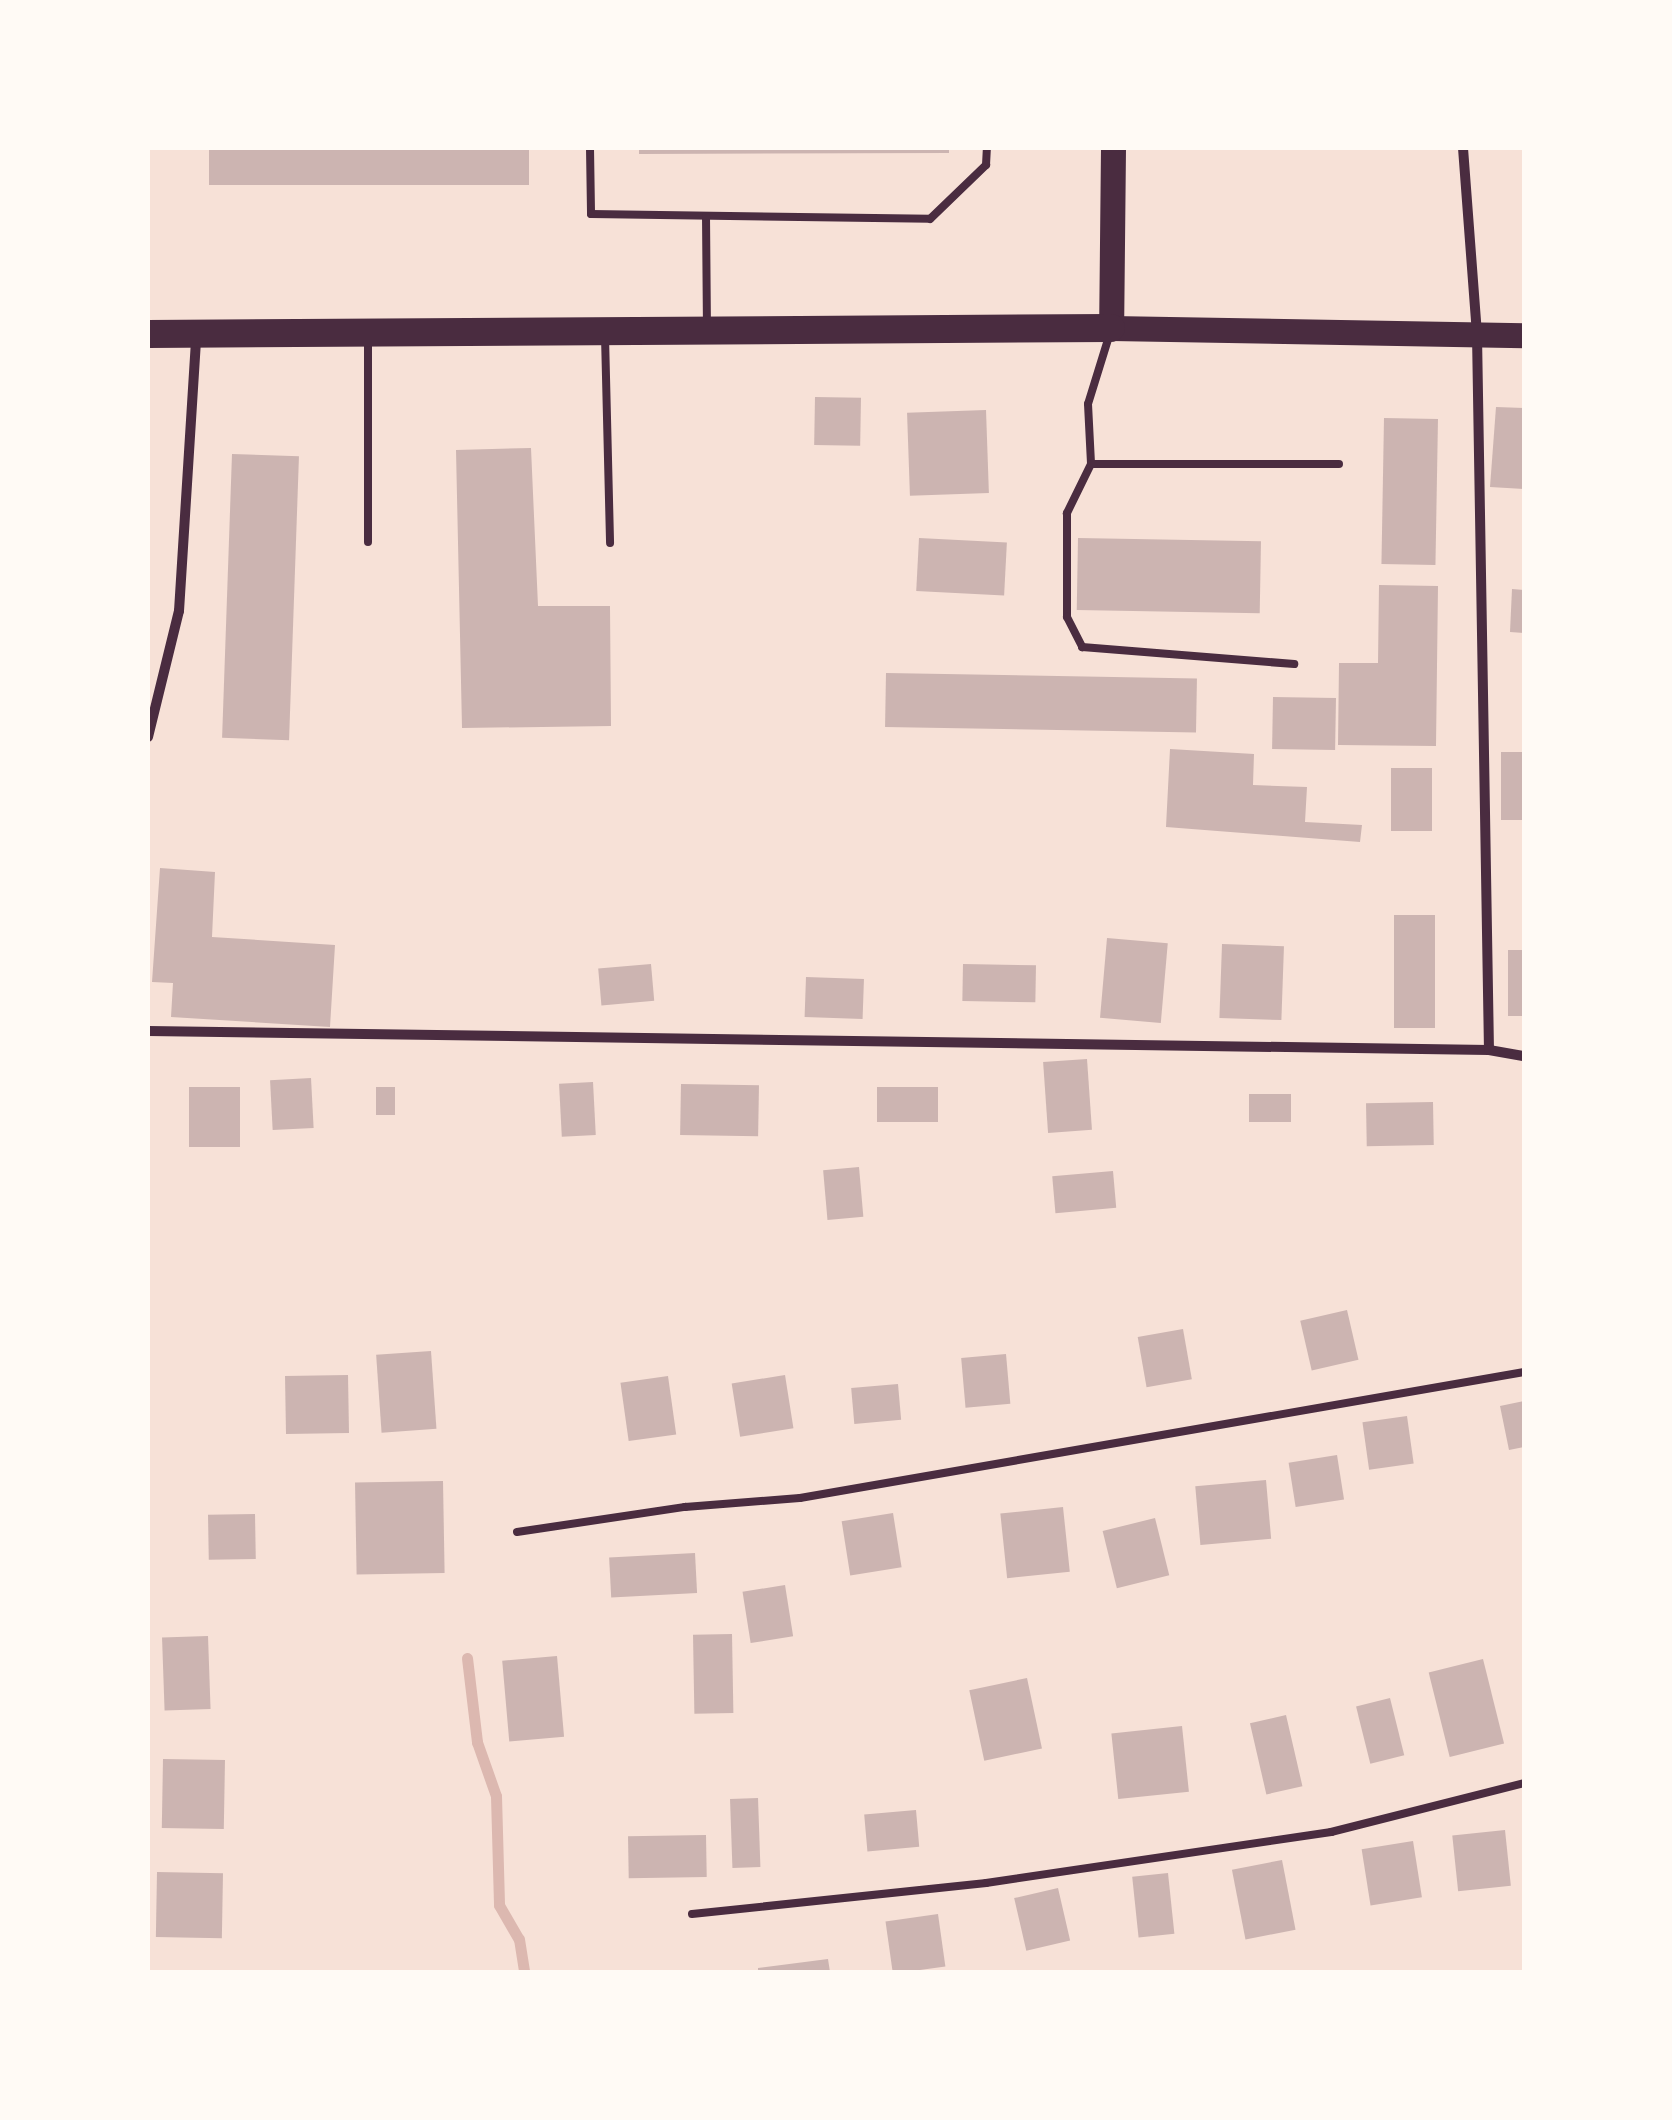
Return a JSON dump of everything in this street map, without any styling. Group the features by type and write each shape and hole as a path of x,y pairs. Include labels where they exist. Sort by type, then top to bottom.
{"highway":[{"path":"148,334 1111,328"}],"main road":[{"path":"1113,148 1111,328 1524,336"}],"street":[{"path":"1463,148 1477,335 1489,1050"},
{"path":"148,737 178,611 196,334"},
{"path":"148,1031 1489,1050 1524,1056"}],"lane":[{"path":"590,148 591,214 930,219 986,165 987,148"},
{"path":"706,216 707,330"},
{"path":"1111,328 1088,404 1091,464 1066,512 1066,617 1082,647 1294,664"},
{"path":"604,331 610,543"},
{"path":"368,333 368,542"},
{"path":"1091,464 1339,464"},
{"path":"517,1532 685,1507 800,1498 1524,1372"},
{"path":"692,1914 986,1882 1312,1835 1524,1783"}],"building":[{"path":"209,148 529,148 529,185 209,185"},
{"path":"639,148 949,148 949,153 639,154"},
{"path":"815,397 861,398 860,446 814,445"},
{"path":"1496,407 1524,408 1524,489 1490,487"},
{"path":"986,410 989,493 910,496 907,413"},
{"path":"1384,418 1438,419 1435,565 1381,564"},
{"path":"531,448 538,606 610,606 611,726 462,728 456,450"},
{"path":"232,454 299,456 289,740 222,738"},
{"path":"919,538 1007,543 1004,596 916,591"},
{"path":"1078,538 1261,541 1260,613 1077,610"},
{"path":"1379,585 1438,586 1436,746 1338,745 1339,663 1378,663"},
{"path":"1512,589 1524,590 1524,633 1510,632"},
{"path":"886,673 1197,678 1196,732 885,727"},
{"path":"1273,697 1336,698 1335,750 1272,749"},
{"path":"1170,749 1254,754 1253,785 1307,787 1305,822 1362,825 1360,842 1166,827"},
{"path":"1501,752 1524,752 1524,820 1501,820"},
{"path":"1391,768 1432,768 1432,831 1391,831"},
{"path":"160,868 215,872 212,937 335,945 330,1027 171,1017 173,983 152,982"},
{"path":"1394,915 1435,915 1435,1028 1394,1028"},
{"path":"1107,938 1168,943 1161,1023 1100,1018"},
{"path":"1222,944 1284,946 1281,1020 1219,1018"},
{"path":"1508,950 1524,950 1524,1016 1508,1016"},
{"path":"651,964 654,1001 601,1005 598,969"},
{"path":"963,964 1036,965 1035,1002 962,1001"},
{"path":"806,977 864,979 863,1019 805,1017"},
{"path":"1087,1059 1092,1130 1048,1133 1043,1062"},
{"path":"311,1078 314,1128 273,1130 270,1080"},
{"path":"593,1082 596,1135 562,1137 559,1084"},
{"path":"681,1084 759,1085 758,1136 680,1135"},
{"path":"189,1087 240,1087 240,1147 189,1147"},
{"path":"376,1087 395,1087 395,1115 376,1115"},
{"path":"877,1087 938,1087 938,1122 877,1122"},
{"path":"1249,1094 1291,1094 1291,1122 1249,1122"},
{"path":"1433,1102 1434,1145 1367,1146 1366,1103"},
{"path":"859,1167 863,1217 827,1220 823,1170"},
{"path":"1113,1171 1116,1208 1055,1213 1052,1176"},
{"path":"1347,1310 1358,1360 1312,1370 1300,1321"},
{"path":"1183,1329 1192,1379 1147,1387 1138,1337"},
{"path":"431,1351 436,1429 382,1433 376,1355"},
{"path":"1006,1354 1010,1404 966,1408 961,1358"},
{"path":"348,1375 349,1433 286,1434 285,1376"},
{"path":"785,1375 793,1428 740,1437 732,1383"},
{"path":"668,1376 676,1434 629,1441 620,1383"},
{"path":"898,1384 901,1420 854,1424 851,1388"},
{"path":"1524,1401 1524,1447 1509,1450 1500,1406"},
{"path":"1407,1416 1414,1464 1369,1470 1362,1422"},
{"path":"1337,1455 1344,1499 1296,1507 1289,1463"},
{"path":"1266,1480 1271,1539 1200,1545 1195,1486"},
{"path":"443,1481 445,1573 357,1575 355,1483"},
{"path":"1063,1507 1070,1572 1007,1578 1000,1514"},
{"path":"893,1513 902,1567 850,1575 842,1521"},
{"path":"255,1514 256,1559 209,1560 208,1515"},
{"path":"1155,1518 1169,1575 1117,1588 1103,1531"},
{"path":"695,1553 697,1593 611,1597 609,1558"},
{"path":"785,1585 793,1636 751,1643 743,1592"},
{"path":"732,1634 733,1713 694,1714 693,1635"},
{"path":"208,1636 211,1709 165,1711 162,1638"},
{"path":"557,1656 564,1737 509,1741 502,1661"},
{"path":"1483,1659 1504,1743 1450,1757 1429,1673"},
{"path":"1027,1678 1042,1748 984,1761 969,1690"},
{"path":"1390,1698 1404,1755 1370,1764 1356,1706"},
{"path":"1286,1715 1302,1786 1266,1794 1250,1723"},
{"path":"1182,1726 1189,1792 1118,1799 1111,1733"},
{"path":"163,1759 225,1760 224,1829 162,1828"},
{"path":"758,1798 760,1867 732,1868 730,1799"},
{"path":"916,1810 919,1847 867,1851 864,1815"},
{"path":"1505,1830 1511,1886 1458,1891 1452,1836"},
{"path":"706,1835 707,1877 629,1878 628,1836"},
{"path":"1413,1841 1422,1897 1371,1905 1362,1849"},
{"path":"1282,1860 1296,1930 1245,1939 1232,1870"},
{"path":"157,1872 223,1873 222,1938 156,1937"},
{"path":"1168,1873 1174,1934 1139,1937 1132,1877"},
{"path":"1058,1888 1070,1941 1026,1951 1014,1898"},
{"path":"938,1914 945,1966 893,1972 886,1921"},
{"path":"828,1959 830,1972 758,1972 758,1968"}],"waterway":[{"path":"467,1658 477,1742 496,1796 499,1905 519,1939 524,1972"}]}
